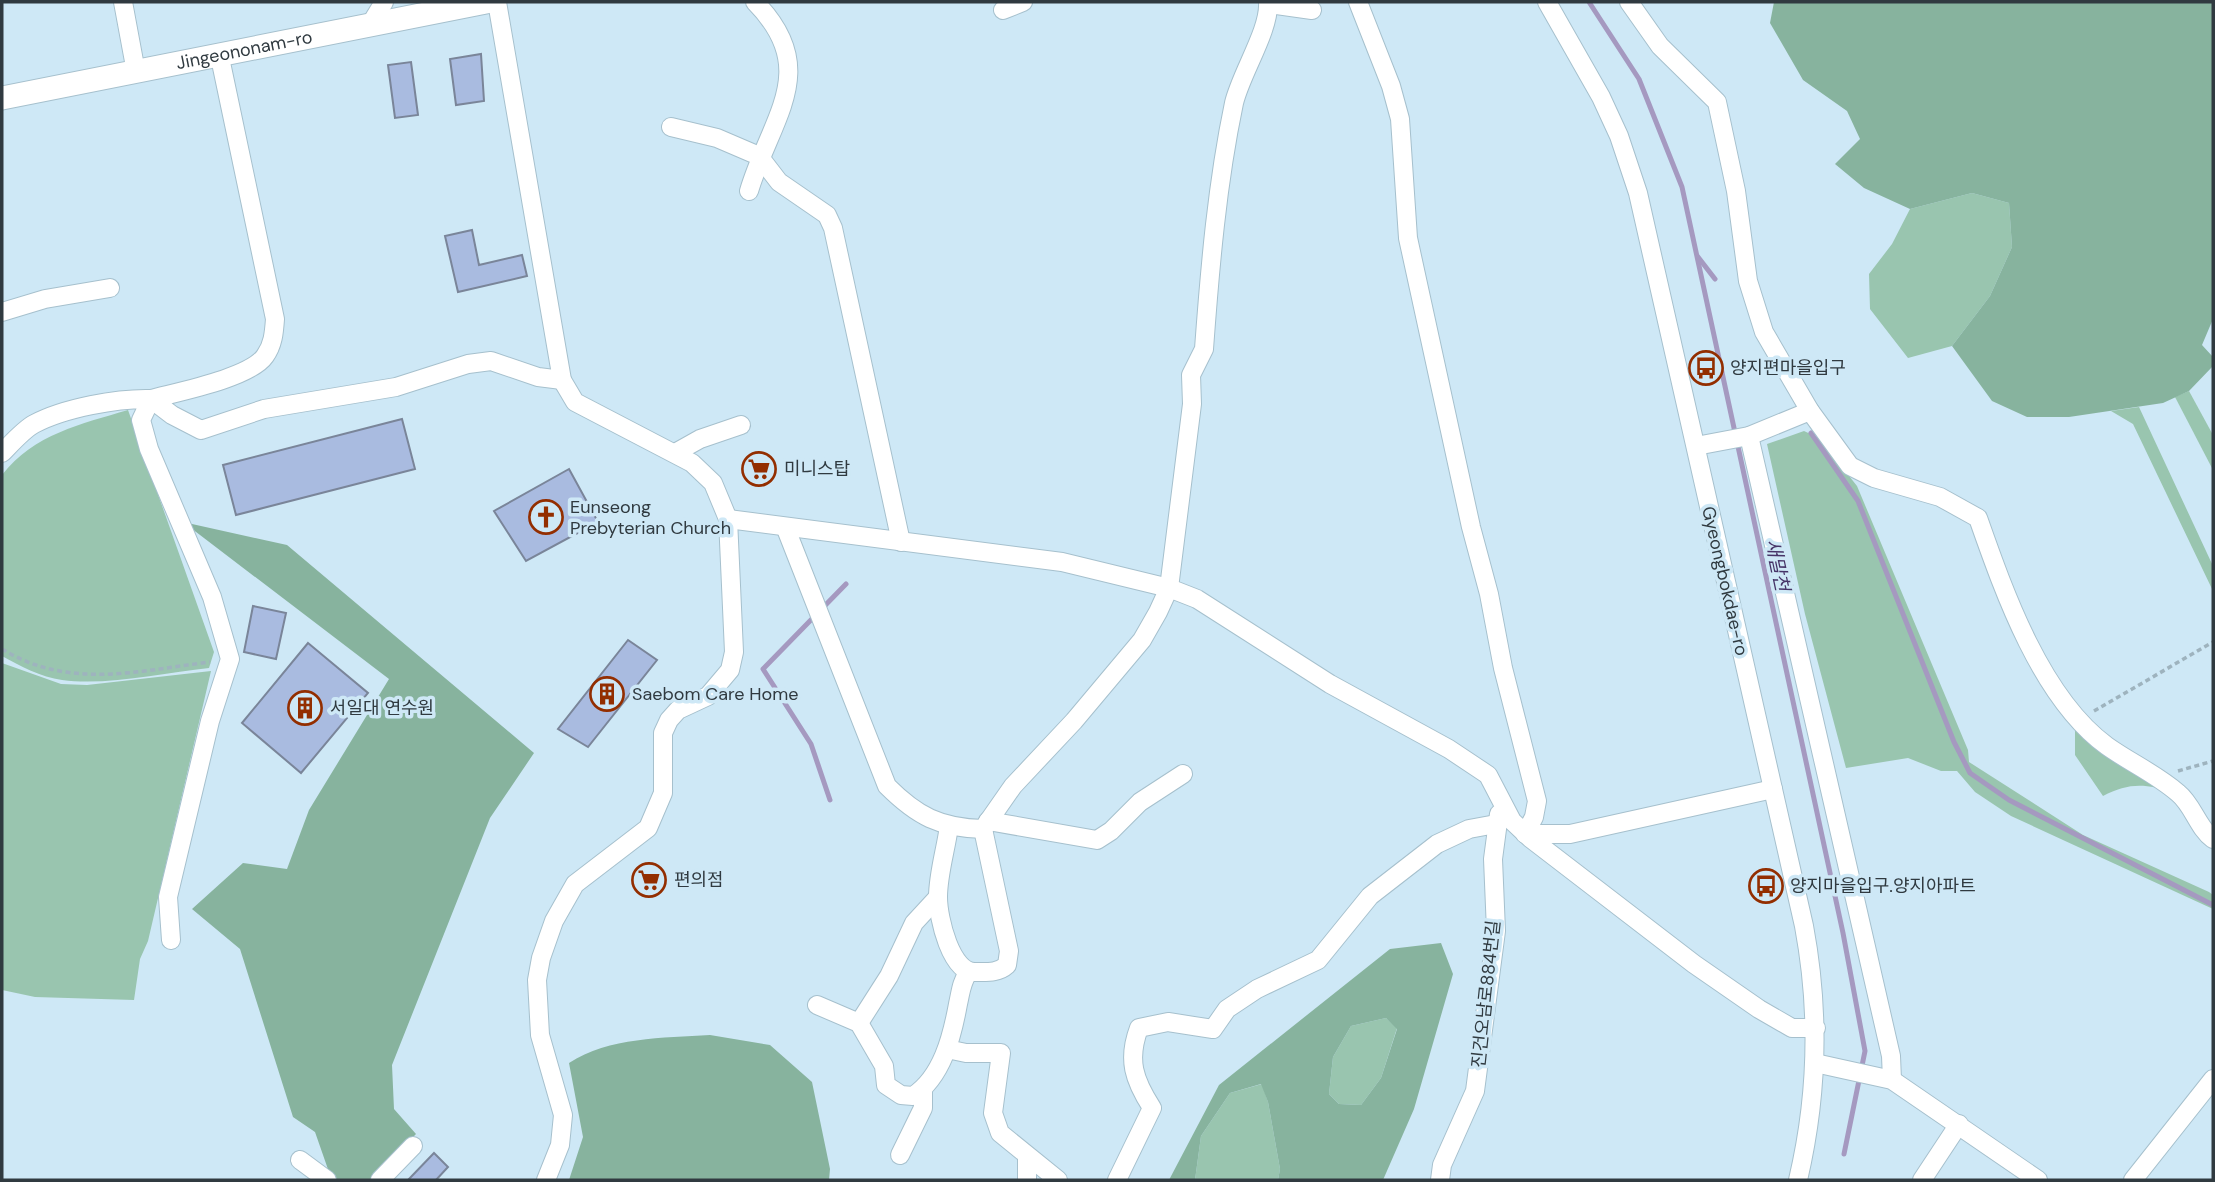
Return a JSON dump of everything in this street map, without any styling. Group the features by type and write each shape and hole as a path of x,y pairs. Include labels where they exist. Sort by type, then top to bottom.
{"main road":[{"name":"Jingeononam-ro","path":"2,98 486,2"}],"street":[{"path":"122,2 136,72"},
{"path":"370,25 384,2"},
{"path":"497,2 562,380 575,402 675,453 698,467 713,483 728,519 734,652 730,670 708,696 678,709 669,720 663,733 663,793 648,828 575,884 554,922 541,958 537,980 540,1035 563,1115 560,1144 546,1180"},
{"path":"749,191 759,156 782,109 789,82 788,50 775,22 755,2"},
{"path":"1003,10 1023,2"},
{"path":"1358,2 1391,86 1400,120 1408,237 1471,527 1489,594 1503,668 1537,801 1534,817 1525,834"},
{"name":"Gyeongbokdae-ro","path":"1547,2 1601,97 1619,136 1638,193 1811,960 1816,1028 1815,1063 1811,1117 1798,1180"},
{"path":"1629,2 1660,46 1717,102 1736,191 1748,281 1764,331 1810,411 1850,466 1874,478 1940,497 1978,518 2007,599 2040,666 2081,720 2106,746 2159,777 2184,798 2213,839"},
{"path":"949,826 938,897 945,933 959,967 968,973 1001,971 1007,965 1009,951 985,825 1013,786 1074,721 1142,640 1169,588 1192,404 1191,375 1204,349 1230,124 1238,87 1268,3 1312,10"},
{"path":"2,453 33,424 76,410 130,398 151,398 236,374 264,359 273,342 275,319 219,53"},
{"path":"671,127 718,138 759,156 779,182 827,215 833,228 901,542"},
{"path":"2,312 45,299 110,288"},
{"path":"151,398 172,415 201,430 264,409 320,397 396,387 468,363 491,361 538,377 562,380"},
{"path":"151,398 141,420 149,449 212,597 230,659 210,721 168,897 171,940"},
{"path":"1696,446 1749,436 1810,411"},
{"path":"675,453 700,439 741,425"},
{"path":"1749,436 1891,1056 1892,1080"},
{"path":"728,519 786,529 1062,562 1169,588 1197,599 1330,684 1449,749 1488,775 1512,821 1525,834 1694,964 1759,1009 1792,1028 1816,1028"},
{"path":"786,529 887,786 906,805 939,825 985,825 1097,840 1111,831 1140,802 1183,774"},
{"path":"1525,834 1570,834 1773,789"},
{"name":"진건오남로884번길","path":"1440,1180 1443,1165 1475,1091 1496,932 1493,859 1496,824 1503,801"},
{"path":"1117,1180 1152,1108 1137,1086 1132,1065 1133,1044 1139,1028 1168,1022 1213,1029 1227,1009 1257,989 1318,960 1370,896 1437,844 1469,829 1496,824"},
{"path":"859,1023 890,976 914,923 938,897"},
{"path":"817,1005 859,1023 884,1066 887,1085 901,1095 913,1096 928,1086 947,1049 961,983 968,973"},
{"path":"947,1049 965,1053 1001,1053 993,1113 1000,1133 1027,1158 1058,1180"},
{"path":"1815,1063 1892,1080 2038,1180"},
{"path":"2133,1180 2213,1079"},
{"path":"900,1155 923,1108 923,1090"},
{"path":"1922,1180 1959,1124"},
{"path":"380,1180 413,1146"},
{"path":"1027,1158 1027,1180"},
{"path":"300,1160 327,1180"}],"path":[{"path":"2081,720 2213,642"},
{"path":"2,649 23,662 53,672 99,675 230,659"},
{"path":"2159,777 2213,761"}],"green space":[{"path":"1774,2 2213,2 2213,319 2202,345 2213,357 2213,366 2189,391 2163,403 2069,417 2027,417 1992,401 1952,346 1990,296 2012,247 2009,203 1972,193 1910,209 1864,188 1835,164 1860,139 1847,111 1803,80 1770,23"},
{"path":"1972,193 2009,203 2012,247 1990,296 1952,346 1908,358 1870,309 1869,274 1892,244 1910,209"},
{"path":"2189,391 2213,435 2213,470 2175,397"},
{"path":"2139,407 2213,566 2213,591 2133,424 2111,411"},
{"path":"128,410 214,652 209,668 97,681 62,680 46,676 2,656 2,475 29,450 59,432"},
{"path":"1804,431 1819,438 1857,486 1968,750 1969,762 2083,835 2209,892 2213,895 2213,909 2011,816 1975,792 1957,771 1941,771 1908,758 1846,768 1805,614 1767,444"},
{"path":"183,522 287,545 534,753 490,818 392,1065 394,1109 416,1134 371,1180 337,1180 330,1175 315,1132 293,1117 240,949 192,909 243,863 287,869 309,810 389,679"},
{"path":"2,663 61,684 87,685 211,671 148,941 140,959 134,1000 35,997 2,990"},
{"path":"2075,724 2173,793 2154,787 2137,786 2103,796 2075,755"},
{"path":"1441,943 1453,974 1414,1109 1383,1180 1278,1180 1280,1169 1268,1102 1261,1084 1230,1093 1201,1136 1195,1180 1169,1180 1219,1085 1390,949","holes":["1386,1018 1397,1029 1381,1078 1361,1105 1339,1104 1329,1094 1333,1057 1351,1026"]},
{"path":"1386,1018 1397,1028 1381,1078 1361,1105 1339,1104 1329,1094 1333,1057 1351,1026"},
{"path":"710,1035 770,1045 812,1082 830,1169 829,1180 569,1180 583,1137 569,1063 601,1048 637,1040"},
{"path":"1262,1084 1268,1102 1280,1169 1278,1180 1195,1180 1201,1136 1230,1093"}],"building":[{"path":"481,54 484,101 456,105 450,59"},
{"path":"411,62 418,115 395,118 388,65"},
{"path":"472,230 479,265 522,255 527,276 458,292 445,236"},
{"path":"402,419 415,469 236,515 223,465"},
{"name":"Eunseong Prebyterian Church","path":"569,469 598,522 526,561 494,511"},
{"path":"253,606 286,613 276,659 244,652"},
{"name":"Saebom Care Home","path":"628,640 657,660 588,747 558,729"},
{"name":"서일대 연수원","path":"308,643 368,693 301,773 242,723"},
{"path":"434,1153 448,1167 436,1180 408,1180"}],"waterway":[{"name":"새말천","path":"1589,2 1639,79 1682,187 1843,933 1865,1051 1844,1154"},
{"path":"1698,257 1715,279"},
{"path":"1811,433 1858,501 1954,742 1970,773 2009,800 2213,905"},
{"path":"830,800 811,744 763,669 846,584"}],"place":[{"name":"양지편마을입구","path":"1706,368"},
{"name":"미니스탑","path":"759,469"},
{"name":"Eunseong Prebyterian Church","path":"546,517"},
{"name":"Saebom Care Home","path":"607,694"},
{"name":"서일대 연수원","path":"305,708"},
{"name":"편의점","path":"649,880"},
{"name":"양지마을입구.양지아파트","path":"1766,886"}]}
